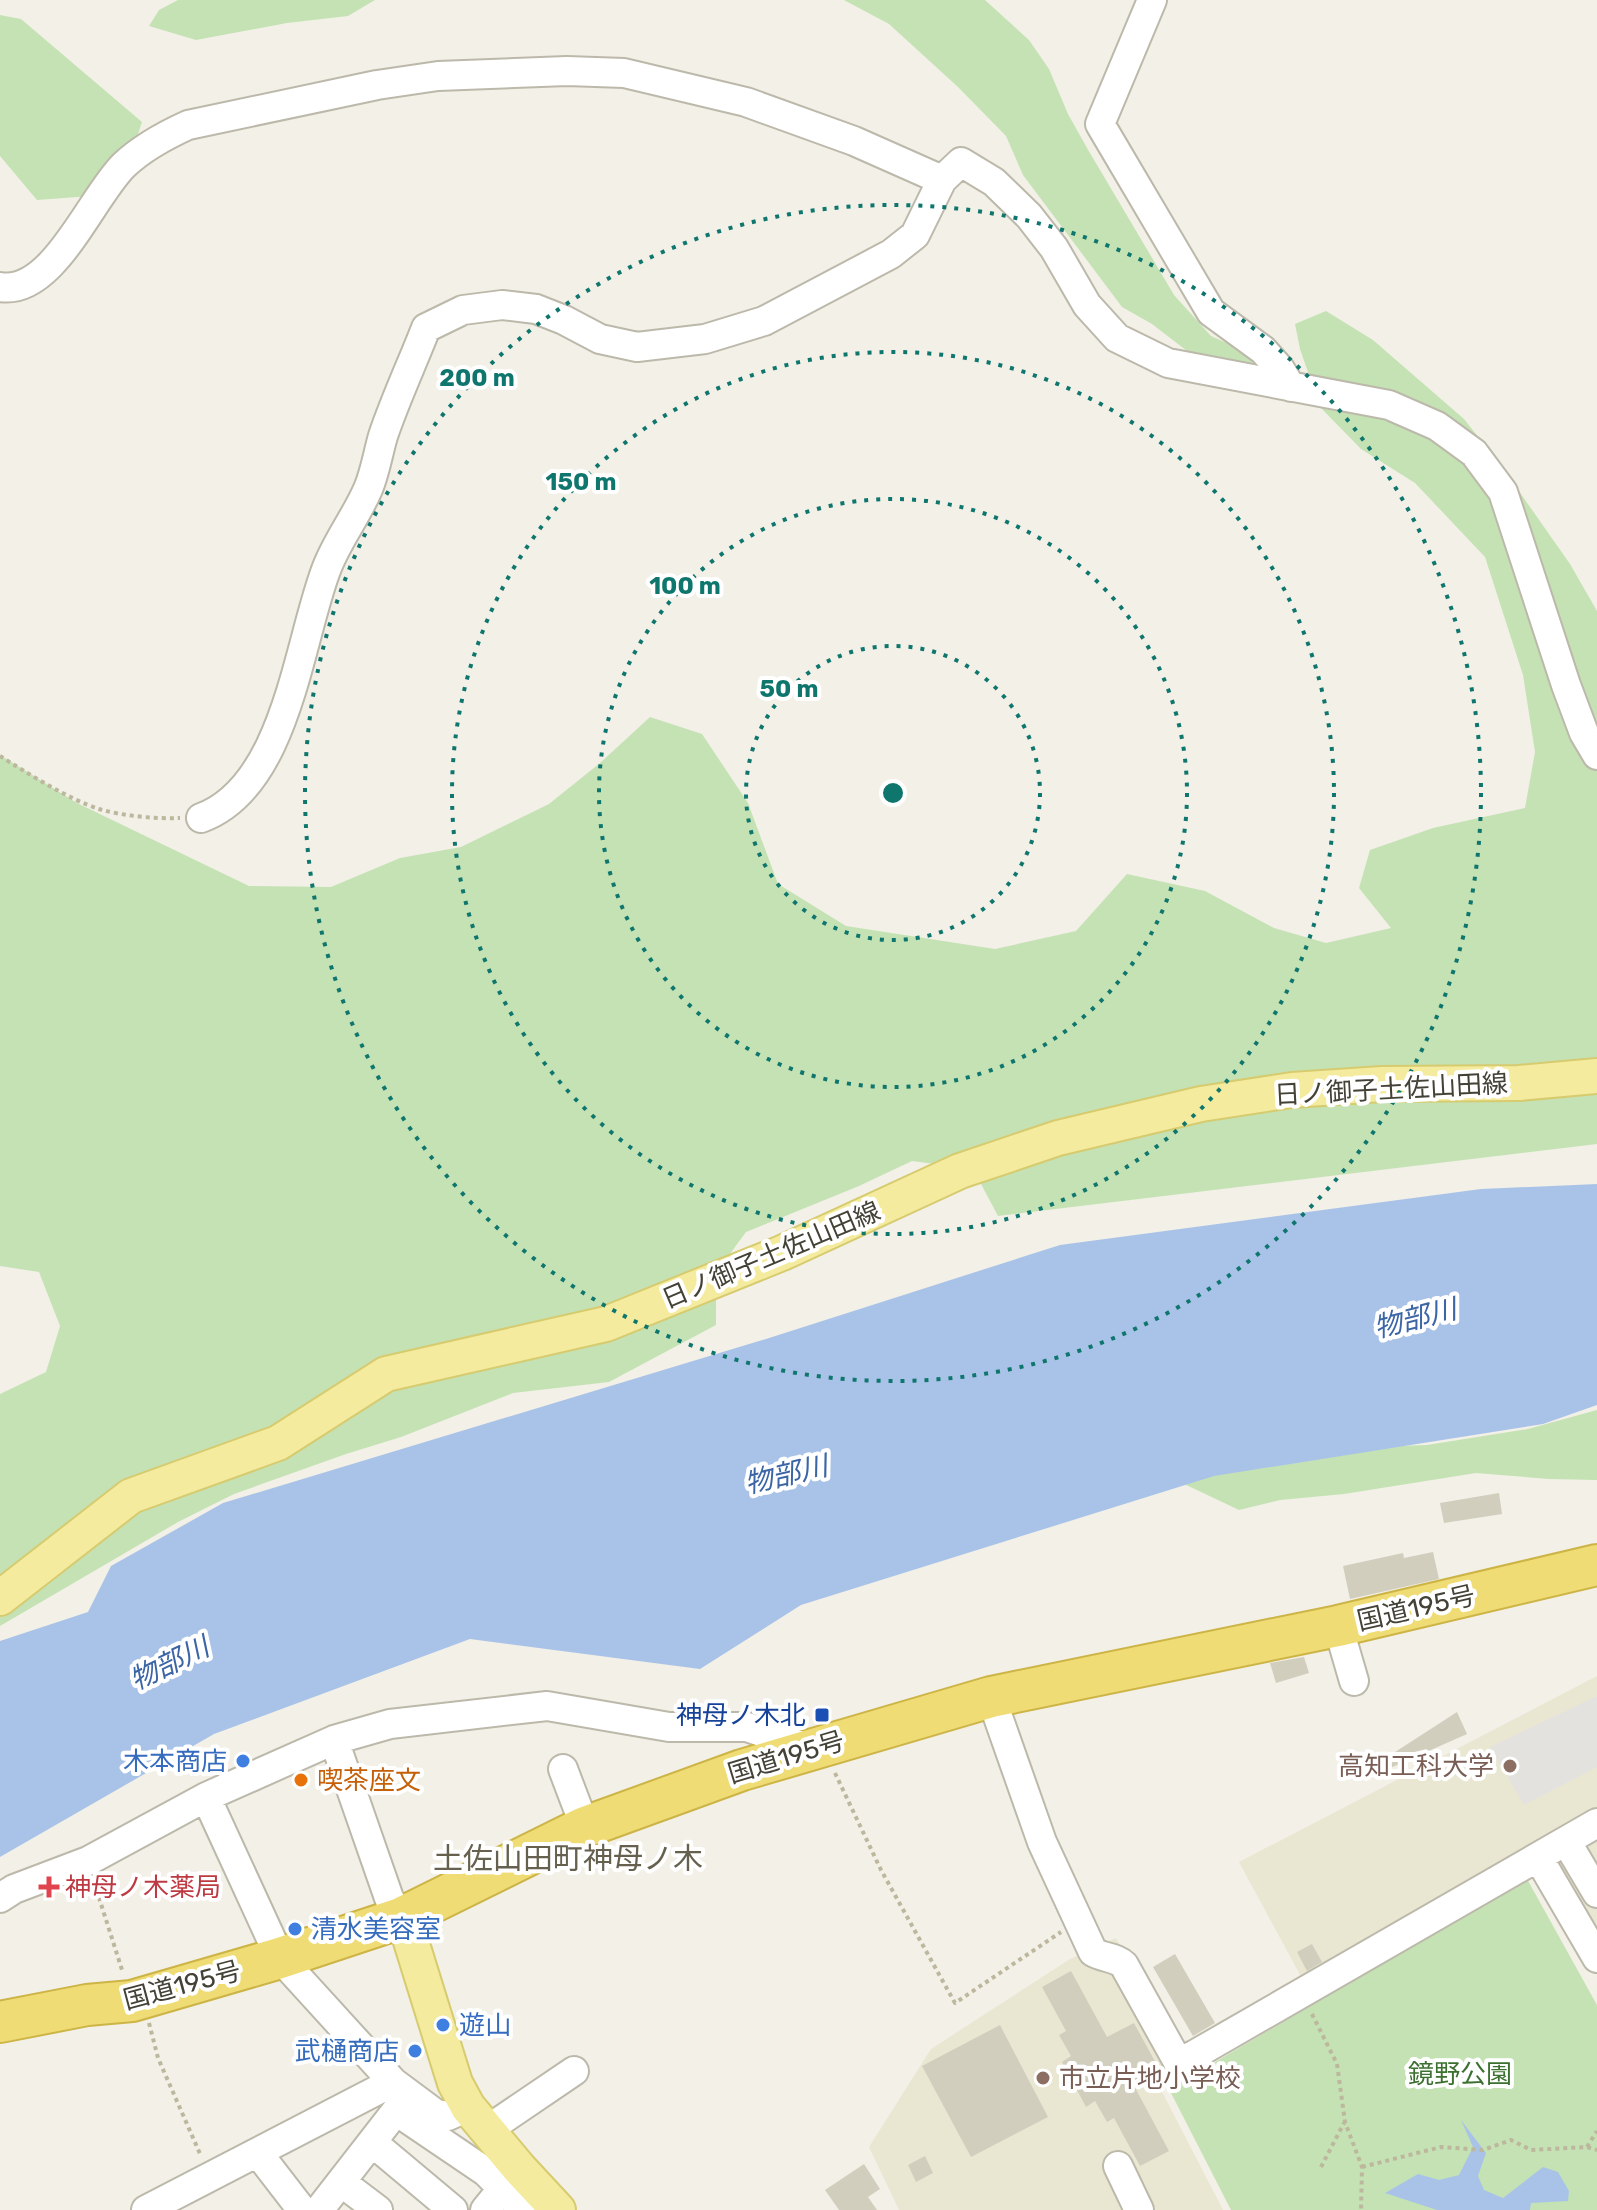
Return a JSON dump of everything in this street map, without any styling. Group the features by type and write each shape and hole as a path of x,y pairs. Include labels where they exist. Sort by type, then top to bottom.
{"highway":[{"name":"国道195号","path":"0,2022 87,2005 138,1999 280,1958 401,1918 585,1827 742,1770 816,1747 991,1697 1338,1626 1597,1565"}],"main road":[{"name":"日ノ御子土佐山田線","path":"0,1598 131,1496 278,1443 386,1374 606,1324 782,1253 960,1171 1058,1138 1201,1104 1292,1090 1382,1084 1519,1083 1597,1076"},
{"path":"401,1918 455,2083 511,2178 558,2210"}],"street":[{"path":"1152,0 1100,124 1211,312 1263,350 1291,387"},
{"path":"0,287 9,289 24,285 44,273 124,166 171,133 188,125 377,85 438,76 567,71 624,73 746,102 854,141 942,180"},
{"path":"201,818 221,811 243,791 265,755 298,674 326,569 369,487 384,434 426,328 463,310 502,305 536,309 600,339 637,347 705,339 764,321 891,254 915,235 942,180 961,162 994,182 1029,216 1054,248 1087,305 1117,338 1168,363 1389,405 1437,426 1474,453 1503,492 1566,685 1584,733 1597,755"},
{"path":"1338,1626 1354,1681"},
{"path":"991,1697 1042,1842 1077,1921 1093,1952 1101,1957 1119,1960 1124,1965 1178,2062 1597,1823"},
{"path":"0,1898 14,1889 88,1861 206,1797 334,1740 390,1724 547,1706 669,1727 747,1727 816,1747"},
{"path":"334,1740 389,1898 401,1918"},
{"path":"563,1769 585,1827"},
{"path":"206,1797 280,1958 393,2082 436,2114 478,2118 574,2071"},
{"path":"1566,1841 1597,1893"},
{"path":"1538,1857 1597,1958"},
{"path":"146,2210 393,2082"},
{"path":"319,2210 396,2111 486,2172 511,2178"},
{"path":"373,2143 453,2210"},
{"path":"258,2153 302,2210"},
{"path":"1118,2166 1139,2210"},
{"path":"485,2210 511,2178"},
{"path":"511,2178 524,2210"},
{"path":"341,2182 378,2210"}],"path":[{"path":"0,756 31,776 99,809 165,819 201,818"},
{"path":"816,1747 955,2003 1077,1921"},
{"path":"88,1861 158,2058 211,2177"},
{"path":"1302,1994 1337,2064 1345,2122 1362,2167 1361,2210"},
{"path":"1321,2167 1345,2122"},
{"path":"1587,2147 1597,2131"},
{"path":"1362,2167 1441,2147 1483,2150 1511,2140 1531,2150 1587,2147 1597,2150"}],"shaded area":[{"name":"高知工科大学","path":"1597,1676 1597,1971 1531,1856 1305,1984 1239,1862"},
{"path":"1597,1696 1597,1767 1524,1805 1490,1747"},
{"name":"市立片地小学校","path":"1116,1938 1187,2071 1159,2086 1223,2210 899,2210 869,2147 931,2049 1070,1959"}],"green space":[{"path":"178,0 375,0 348,16 287,23 196,40 149,26 159,10"},
{"path":"844,0 985,0 1029,40 1049,69 1068,114 1174,295 1211,336 1247,352 1255,367 1191,354 1152,324 1122,307 1023,175 1006,136 889,24"},
{"path":"0,15 21,19 142,122 118,194 37,200 0,156"},
{"path":"1326,311 1373,340 1464,419 1570,564 1597,611 1597,1144 998,1216 973,1169 912,1161 746,1232 716,1273 716,1325 609,1382 513,1393 401,1437 234,1494 178,1522 0,1626 0,1394 46,1372 60,1326 39,1272 0,1266 0,755 77,803 249,886 331,887 400,858 461,847 549,804 650,717 702,734 748,803 778,884 846,926 995,949 1076,931 1127,874 1205,891 1274,928 1326,943 1391,928 1359,888 1370,850 1433,828 1525,808 1535,752 1523,675 1485,557 1415,483 1361,449 1320,407 1300,349 1295,324"},
{"path":"1597,1410 1597,1480 1476,1473 1344,1494 1280,1500 1239,1510 1182,1483 1232,1460 1341,1448 1427,1445 1528,1429"},
{"name":"鏡野公園","path":"1527,1879 1597,2005 1597,2210 1231,2210 1169,2089"}],"water":[{"name":"物部川","path":"1597,1184 1597,1405 1543,1424 1214,1476 801,1605 700,1669 470,1639 214,1734 0,1857 0,1641 88,1612 111,1566 223,1503 766,1339 1060,1245 1481,1189"},
{"path":"1461,2120 1486,2153 1478,2176 1484,2190 1503,2198 1543,2167 1558,2172 1569,2191 1568,2201 1531,2203 1530,2210 1437,2210 1385,2193 1418,2174 1439,2180 1459,2175 1473,2147"}],"building":[{"path":"1499,1493 1502,1514 1444,1523 1440,1503"},
{"path":"1433,1552 1439,1579 1350,1599 1343,1566 1403,1553 1404,1558"},
{"path":"1304,1657 1309,1673 1276,1683 1270,1663"},
{"path":"1457,1712 1467,1734 1379,1773 1375,1765"},
{"path":"1312,1944 1322,1962 1307,1971 1297,1952"},
{"path":"1175,1954 1215,2023 1193,2036 1153,1967"},
{"path":"1071,1971 1107,2037 1134,2023 1158,2067 1132,2082 1169,2151 1140,2166 1114,2118 1107,2122 1095,2101 1086,2107 1062,2062 1071,2056 1059,2035 1066,2031 1042,1987"},
{"path":"1000,2025 1048,2117 971,2157 922,2066"},
{"path":"925,2156 933,2173 916,2182 908,2165"},
{"path":"864,2164 880,2189 868,2197 877,2210 839,2210 825,2190"}],"place":[{"name":"神母ノ木北","path":"822,1715"},
{"name":"木本商店","path":"243,1761"},
{"name":"高知工科大学","path":"1510,1766"},
{"name":"喫茶座文","path":"301,1780"},
{"name":"神母ノ木薬局","path":"49,1887"},
{"name":"清水美容室","path":"295,1929"},
{"name":"遊山","path":"443,2025"},
{"name":"武樋商店","path":"415,2051"},
{"name":"市立片地小学校","path":"1043,2078"}],"district":[{"name":"土佐山田町神母ノ木","path":"568,1859"}]}
